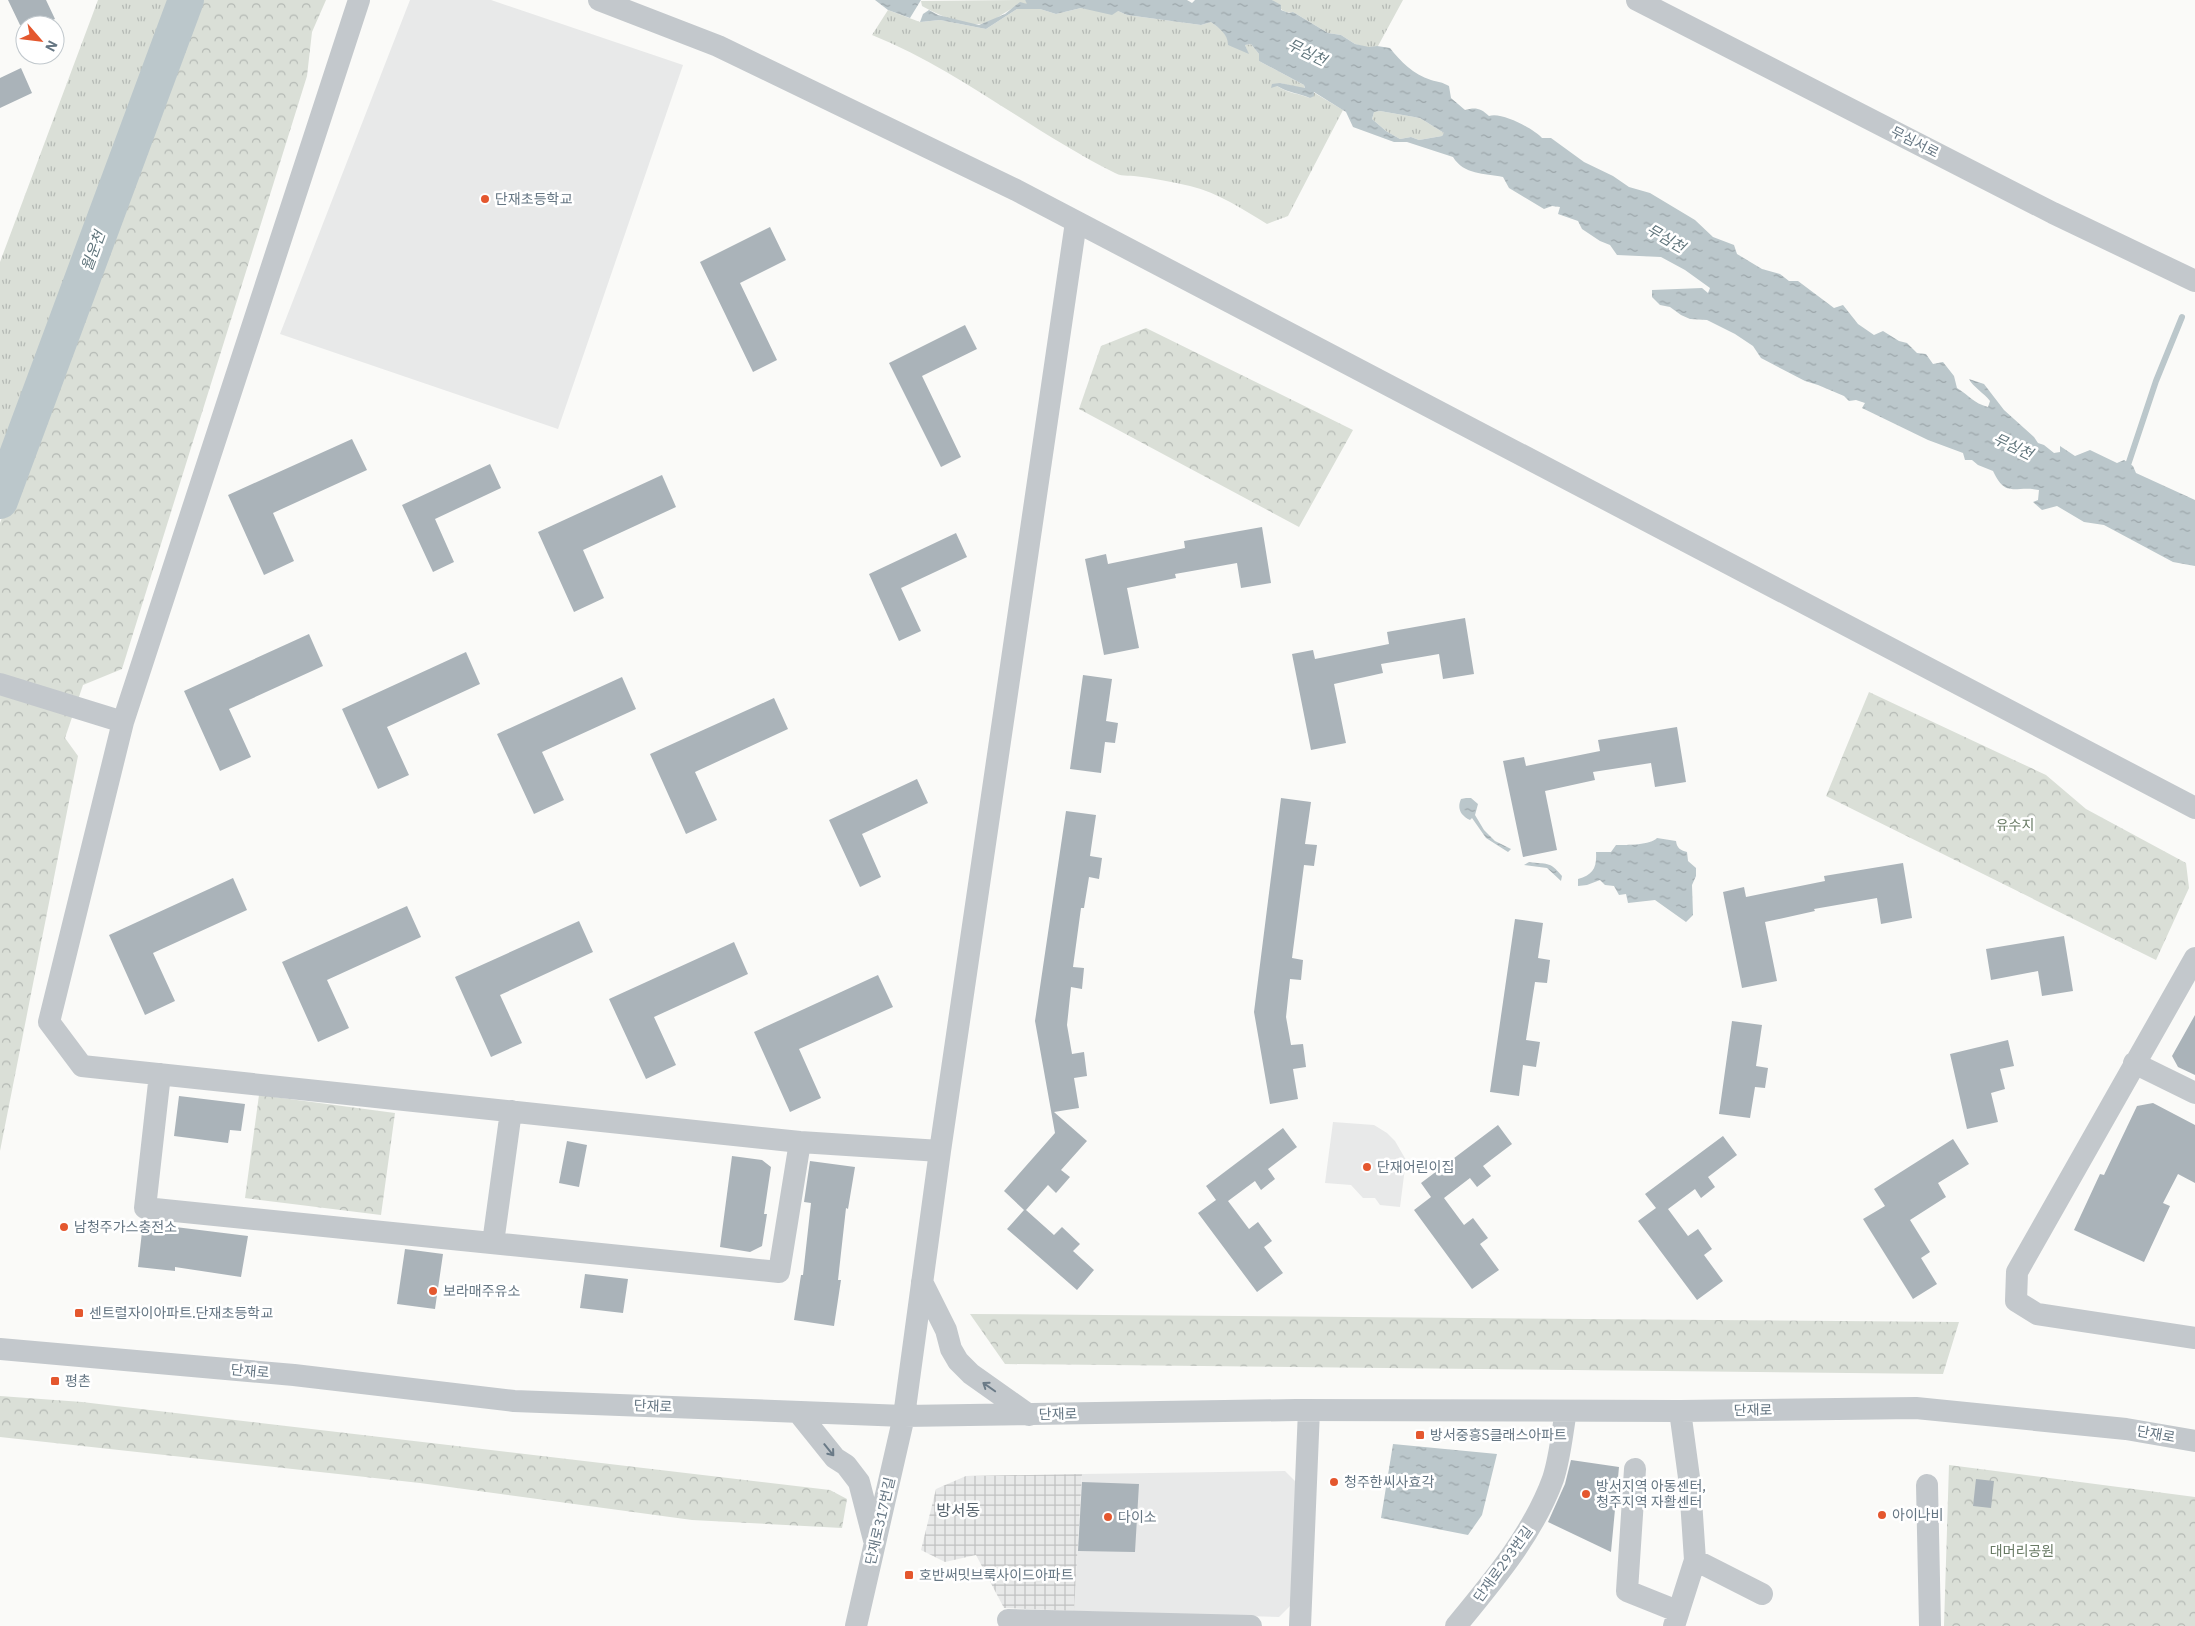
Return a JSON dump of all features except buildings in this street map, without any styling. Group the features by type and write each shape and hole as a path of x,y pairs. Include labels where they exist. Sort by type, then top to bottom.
{"street":[{"path":"359,0 122,722 49,1022 82,1066 800,1142 940,1151"},
{"path":"599,0 718,46 1016,190 2195,808"},
{"name":"무심서로","path":"1637,0 2053,213 2195,281"},
{"name":"단재로317번길","path":"856,1626 904,1416 940,1151 1076,222"},
{"path":"0,684 122,722"},
{"path":"2195,958 2017,1272 2016,1301 2038,1314 2195,1338"},
{"path":"2134,1063 2195,1093"},
{"path":"160,1074 145,1208 779,1272 800,1142"},
{"path":"493,1243 511,1111"},
{"path":"922,1282 946,1330 951,1349 958,1361 971,1374 1029,1414"},
{"name":"단재로","path":"0,1349 294,1375 514,1401 904,1416 1308,1410 1680,1411 1916,1408 2126,1429 2193,1443"},
{"path":"1300,1626 1308,1410"},
{"name":"단재로293번길","path":"1456,1626 1487,1588 1530,1528 1553,1478 1566,1411"},
{"path":"1635,1469 1627,1591 1678,1621 1695,1560 1690,1484 1680,1411"},
{"path":"798,1412 835,1458 846,1465 859,1482 875,1543"},
{"path":"1926,1485 1930,1626"},
{"path":"1695,1560 1762,1594"},
{"path":"1008,1620 1251,1626"}],"shaded area":[{"name":"단재초등학교","path":"410,0 491,0 683,65 558,429 280,334"},
{"name":"단재어린이집","path":"1333,1122 1374,1125 1387,1133 1395,1141 1406,1160 1400,1207 1380,1205 1375,1198 1363,1198 1351,1185 1325,1183"},
{"name":"다이소","path":"1285,1471 1299,1485 1294,1602 1279,1617 1074,1611 1082,1474"},
{"path":"1082,1474 1074,1611 1004,1608 976,1555 945,1562 921,1550 936,1489 966,1476"}],"green space":[{"path":"98,0 177,0 0,475 0,262"},
{"path":"191,0 326,0 312,32 307,76 122,669 83,685 65,738 78,756 0,1151 0,523"},
{"path":"1025,0 1028,4 1014,8 993,20 976,24 947,18 922,6 921,1"},
{"path":"1272,0 1403,0 1378,46 1369,48 1355,44 1341,35 1328,33 1293,12 1284,11"},
{"path":"1081,8 1118,11 1127,15 1201,25 1211,22 1222,30 1228,39 1248,53 1245,45 1251,44 1259,54 1259,61 1304,85 1305,89 1280,83 1277,86 1286,91 1310,98 1313,92 1343,110 1288,216 1267,224 1230,202 1201,189 1162,180 1118,174 1084,157 935,66 904,49 872,35 888,10 920,22 940,20 986,29 1017,9 1040,9 1056,14"},
{"path":"1380,111 1420,118 1444,133 1442,136 1419,140 1411,137 1400,139 1386,131 1372,119 1374,112"},
{"path":"1146,328 1353,430 1299,527 1079,409 1101,346"},
{"name":"유수지","path":"1869,692 2046,775 2086,809 2186,863 2189,888 2156,960 1826,796"},
{"path":"259,1095 395,1113 381,1215 245,1198"},
{"path":"970,1314 1959,1322 1943,1374 1005,1364"},
{"path":"0,1396 82,1402 830,1490 847,1499 842,1528 692,1520 420,1483 0,1437"},
{"name":"대머리공원","path":"1949,1465 2195,1497 2195,1626 1944,1626"}],"water":[{"path":"875,0 921,0 910,18 888,10"},
{"name":"무심천","path":"1025,0 1187,0 1192,3 1195,0 1272,0 1281,5 1281,10 1289,13 1293,12 1328,33 1341,35 1355,44 1390,48 1413,71 1449,86 1451,98 1465,110 1478,109 1489,116 1509,118 1542,138 1551,138 1584,162 1613,176 1629,187 1650,193 1695,220 1713,237 1734,245 1737,254 1762,269 1780,274 1789,281 1798,281 1834,308 1843,305 1858,324 1874,335 1883,331 1899,341 1907,343 1917,353 1926,354 1933,364 1943,362 1954,376 1957,388 1975,401 1988,407 1990,401 1969,379 1984,384 2004,410 2034,437 2038,443 2054,453 2060,452 2060,446 2075,456 2090,450 2117,463 2124,460 2133,466 2136,473 2195,500 2195,566 2173,562 2104,525 2084,522 2057,506 2042,510 2033,502 2038,500 2039,490 2007,488 2002,485 1993,471 1978,465 1972,460 1965,460 1963,453 1928,440 1862,408 1865,403 1856,400 1849,401 1844,396 1805,381 1761,358 1753,346 1735,334 1707,320 1690,319 1670,307 1660,305 1652,297 1652,290 1702,288 1708,293 1710,288 1685,270 1661,257 1617,255 1610,245 1582,229 1578,221 1558,214 1560,207 1552,206 1544,209 1509,188 1503,177 1469,170 1458,163 1453,157 1407,142 1394,142 1353,127 1346,112 1314,92 1314,96 1310,98 1277,86 1271,88 1272,84 1280,83 1305,88 1304,85 1259,61 1259,54 1251,44 1245,45 1249,54 1228,45 1225,34 1211,22 1201,25 1127,15 1118,11 1112,15 1081,8 1056,14 1040,9 1017,9 986,29 940,20 920,22 923,14 929,10 938,15 979,25 1005,14 1020,2 1027,4","holes":["1380,111 1420,118 1444,133 1442,136 1419,140 1411,137 1400,139 1386,131 1372,119 1374,112"]},
{"path":"1471,798 1478,804 1475,815 1484,830 1495,841 1511,849 1508,852 1486,838 1472,818 1470,820 1462,814 1459,808 1460,802 1461,799"},
{"path":"1657,838 1676,841 1679,848 1687,852 1688,861 1696,868 1696,876 1692,885 1693,915 1686,922 1655,900 1628,903 1626,894 1619,895 1614,886 1605,885 1600,880 1578,886 1578,879 1591,873 1595,867 1596,852 1611,852 1616,845 1650,842"},
{"path":"1529,862 1551,865 1562,876 1561,881 1547,868 1524,865"},
{"path":"1393,1444 1497,1454 1482,1515 1468,1535 1381,1518"}],"waterway":[{"name":"월운천","path":"0,501 186,0"},
{"path":"2126,471 2156,381 2182,317"}],"place":[{"name":"단재초등학교","path":"485,199"},
{"name":"단재어린이집","path":"1367,1167"},
{"name":"남청주가스충전소","path":"64,1227"},
{"name":"보라매주유소","path":"433,1291"},
{"name":"센트럴자이아파트.단재초등학교","path":"79,1313"},
{"name":"평촌","path":"55,1381"},
{"name":"방서중흥S클래스아파트","path":"1420,1435"},
{"name":"청주한씨사효각","path":"1334,1482"},
{"name":"방서지역 아동센터, 청주지역 자활센터","path":"1586,1494"},
{"name":"아이나비","path":"1882,1515"},
{"name":"다이소","path":"1108,1517"},
{"name":"호반써밋브룩사이드아파트","path":"909,1575"}],"district":[{"name":"방서동","path":"958,1510"}]}
